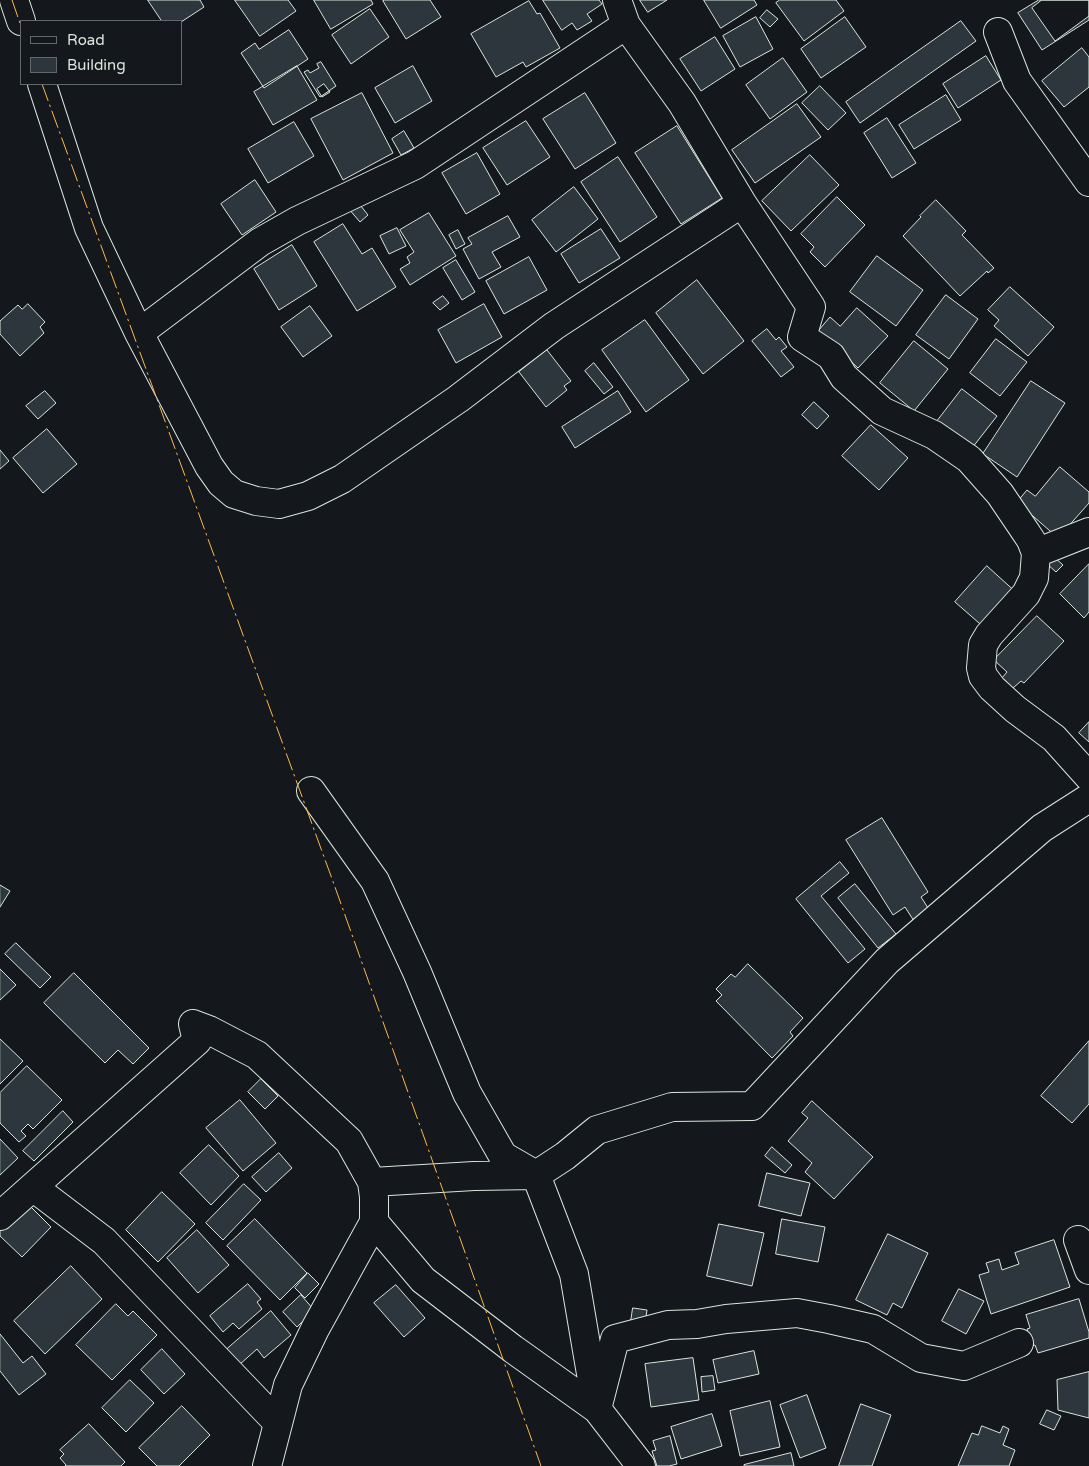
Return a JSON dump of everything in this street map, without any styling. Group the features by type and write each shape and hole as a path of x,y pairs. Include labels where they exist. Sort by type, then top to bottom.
{"street":[{"path":"14,0 21,20"},
{"path":"617,0 626,25 682,103 742,203 811,307 802,337 831,356 844,377 882,411 934,435 969,459 1000,494 1031,540 1036,553 1034,578 1026,594 983,644 981,668 983,676 992,688 1015,709 1054,738 1089,777"},
{"path":"139,333 260,242 297,221 415,165 626,25"},
{"path":"998,32 1017,81 1089,182"},
{"path":"42,85 89,228 139,333 209,466 221,483 234,494 256,502 279,504 308,496 342,479 458,399 554,326 742,203"},
{"path":"1036,553 1089,532"},
{"path":"311,791 376,881 417,972 466,1093 498,1148 503,1156 536,1175 574,1274 596,1409"},
{"path":"372,1182 474,1176 536,1175 565,1156 597,1130 672,1107 752,1106 887,961 1042,828 1089,798"},
{"path":"0,1216 197,1041 193,1024 258,1055 349,1141 372,1182 374,1197 374,1222 315,1329 288,1385 267,1466"},
{"path":"33,1187 104,1241 278,1423"},
{"path":"374,1222 423,1280 513,1349 596,1409 641,1466"},
{"path":"1078,1240 1089,1270"},
{"path":"596,1409 615,1339 668,1325 697,1324 726,1319 797,1313 829,1318 873,1329 921,1358 964,1366 1019,1343"}],"building":[{"path":"148,0 200,0 204,7 182,21 161,20"},
{"path":"235,0 288,0 296,11 260,36"},
{"path":"314,0 371,0 373,4 331,29"},
{"path":"430,0 441,17 406,39 383,1"},
{"path":"543,0 599,0 602,4 587,14 592,21 577,30 572,23 562,30"},
{"path":"640,0 667,0 648,12"},
{"path":"704,0 754,0 757,5 721,28"},
{"path":"780,0 836,0 844,11 804,41 776,3"},
{"path":"1039,0 1089,0 1089,20 1042,50 1018,13"},
{"path":"1042,0 1089,0 1089,16 1055,41 1032,8"},
{"path":"529,1 537,14 540,13 560,48 526,67 523,62 496,77 471,34"},
{"path":"370,9 389,37 351,64 332,35"},
{"path":"767,10 778,19 770,27 760,18"},
{"path":"756,17 773,49 740,67 723,36"},
{"path":"845,17 866,47 821,78 801,49"},
{"path":"961,21 976,41 860,123 846,102"},
{"path":"289,30 308,59 264,88 241,53 255,43 259,49"},
{"path":"715,37 735,69 701,91 680,59"},
{"path":"1082,48 1089,57 1089,87 1064,107 1042,81"},
{"path":"986,56 1001,80 958,108 943,84"},
{"path":"783,58 807,92 770,119 746,85"},
{"path":"321,62 336,86 320,97 304,72 308,70 310,73 319,68 317,64"},
{"path":"297,66 317,100 273,125 254,92"},
{"path":"413,66 432,101 395,123 375,88"},
{"path":"324,84 330,92 322,97 317,89"},
{"path":"820,86 846,113 828,130 802,103"},
{"path":"362,93 393,153 343,180 311,119"},
{"path":"585,93 616,143 575,169 543,119"},
{"path":"946,95 961,120 914,149 899,125"},
{"path":"797,104 821,137 755,183 732,150"},
{"path":"887,118 916,163 892,178 864,133"},
{"path":"526,121 550,157 507,185 483,148"},
{"path":"294,122 314,156 268,183 248,149"},
{"path":"677,126 722,198 681,224 635,153"},
{"path":"404,131 414,148 401,155 392,139"},
{"path":"477,153 500,194 466,214 442,173"},
{"path":"810,155 839,185 791,231 762,201"},
{"path":"618,157 657,217 620,242 581,182"},
{"path":"255,180 276,212 242,235 221,204"},
{"path":"574,187 598,219 556,252 532,220"},
{"path":"837,197 865,225 825,267 810,252 814,247 801,234"},
{"path":"936,200 966,231 962,235 994,268 988,273 987,271 960,296 903,236"},
{"path":"357,201 368,215 360,222 348,208"},
{"path":"429,213 456,256 410,285 400,269 410,263 407,257 414,252 400,230"},
{"path":"508,216 520,237 492,252 501,267 479,279 463,249 472,244 468,238"},
{"path":"343,224 362,254 372,248 396,287 357,311 314,242"},
{"path":"397,228 406,246 389,254 380,236"},
{"path":"601,229 620,258 579,283 561,254"},
{"path":"458,230 465,244 456,249 449,235"},
{"path":"292,245 317,286 279,310 254,269"},
{"path":"877,256 923,290 896,326 850,292"},
{"path":"529,257 547,290 504,314 486,281"},
{"path":"456,260 475,292 462,300 443,268"},
{"path":"697,280 744,341 703,374 656,313"},
{"path":"1010,287 1054,327 1028,356 994,326 999,320 988,310"},
{"path":"946,295 978,319 949,359 916,335"},
{"path":"443,296 449,303 440,310 433,303"},
{"path":"28,304 45,322 40,327 44,333 20,356 0,334 0,321 18,305 22,309"},
{"path":"484,304 502,337 456,363 438,330"},
{"path":"310,306 332,336 303,357 281,327"},
{"path":"857,308 888,336 858,368 818,331 830,317 840,326"},
{"path":"645,320 689,380 646,412 602,350"},
{"path":"767,329 776,340 779,337 787,347 781,351 794,367 781,377 752,341"},
{"path":"996,339 1027,362 1000,396 970,373"},
{"path":"914,341 948,369 914,411 880,383"},
{"path":"547,350 571,381 564,386 567,390 546,407 519,372"},
{"path":"594,363 613,387 604,394 585,371"},
{"path":"1031,381 1065,403 1017,477 983,454"},
{"path":"962,389 997,416 969,452 935,424"},
{"path":"45,391 56,403 38,419 26,406"},
{"path":"618,391 631,412 575,448 562,427"},
{"path":"814,402 829,416 817,429 802,415"},
{"path":"871,425 908,458 879,490 842,456"},
{"path":"47,429 77,464 43,493 13,458"},
{"path":"0,450 9,461 0,469"},
{"path":"1060,467 1089,492 1089,503 1058,538 1017,502 1027,490 1035,496"},
{"path":"1053,556 1063,565 1056,572 1046,563"},
{"path":"1089,564 1089,612 1084,618 1060,594"},
{"path":"987,566 1019,595 987,630 955,602"},
{"path":"1037,616 1064,641 1024,683 1021,681 1013,688 1002,678 1007,672 994,660"},
{"path":"1089,722 1089,742 1079,733"},
{"path":"882,818 928,892 921,897 930,911 914,921 905,907 893,915 846,840"},
{"path":"840,862 849,873 821,896 865,949 848,963 796,899"},
{"path":"855,884 896,934 878,948 838,898"},
{"path":"0,885 10,891 0,907"},
{"path":"16,943 51,977 40,988 5,954"},
{"path":"748,964 803,1018 790,1032 793,1036 772,1058 716,1001 722,995 716,989 731,974 735,977"},
{"path":"0,969 16,985 0,1000"},
{"path":"74,973 149,1048 133,1064 118,1050 105,1063 44,1003"},
{"path":"0,1039 23,1061 0,1084"},
{"path":"1089,1041 1089,1104 1072,1123 1041,1096"},
{"path":"27,1066 62,1100 33,1129 28,1124 21,1131 26,1136 19,1142 0,1123 0,1093"},
{"path":"261,1079 278,1096 265,1109 248,1092"},
{"path":"240,1100 276,1143 243,1171 206,1128"},
{"path":"812,1101 873,1157 834,1199 805,1172 812,1163 788,1141 808,1118 802,1113"},
{"path":"63,1111 73,1122 34,1161 23,1151"},
{"path":"0,1139 18,1158 0,1175"},
{"path":"209,1145 239,1176 211,1205 180,1173"},
{"path":"772,1147 792,1165 785,1173 765,1156"},
{"path":"279,1153 292,1168 266,1192 252,1177"},
{"path":"767,1173 810,1183 801,1216 759,1206"},
{"path":"244,1184 261,1200 223,1240 206,1223"},
{"path":"162,1192 195,1224 158,1262 126,1230"},
{"path":"26,1202 51,1227 22,1257 0,1236 0,1229"},
{"path":"255,1219 307,1273 280,1300 227,1246"},
{"path":"782,1219 825,1227 818,1262 776,1254"},
{"path":"719,1224 764,1233 752,1286 707,1276"},
{"path":"197,1230 229,1265 198,1293 167,1258"},
{"path":"888,1234 928,1253 902,1308 893,1303 887,1315 856,1300"},
{"path":"1054,1240 1070,1287 991,1314 979,1275 989,1272 986,1263 999,1259 1002,1270 1019,1264 1015,1253"},
{"path":"71,1266 102,1299 45,1354 14,1321"},
{"path":"308,1273 319,1284 305,1298 295,1288"},
{"path":"248,1284 261,1299 257,1302 262,1309 239,1329 233,1323 223,1332 210,1316"},
{"path":"396,1285 425,1318 404,1337 374,1303"},
{"path":"959,1289 984,1301 966,1334 942,1321"},
{"path":"301,1295 314,1310 297,1327 283,1312"},
{"path":"1079,1299 1089,1338 1038,1353 1035,1345 1032,1346 1027,1329 1030,1328 1026,1315"},
{"path":"116,1304 128,1316 133,1311 157,1335 112,1380 76,1345"},
{"path":"633,1308 647,1310 644,1330 630,1328"},
{"path":"271,1311 291,1335 264,1358 257,1349 239,1365 226,1350"},
{"path":"0,1334 23,1363 32,1356 46,1374 19,1395 0,1371"},
{"path":"162,1349 185,1374 164,1394 141,1370"},
{"path":"754,1351 759,1374 718,1383 713,1360"},
{"path":"693,1358 699,1400 651,1407 645,1364"},
{"path":"1089,1372 1089,1418 1058,1410 1057,1380"},
{"path":"713,1376 715,1390 702,1392 701,1377"},
{"path":"130,1380 154,1403 126,1432 102,1408"},
{"path":"807,1395 826,1448 800,1458 780,1405"},
{"path":"770,1401 780,1447 740,1456 730,1411"},
{"path":"861,1404 891,1415 872,1466 839,1466"},
{"path":"182,1406 210,1435 179,1466 157,1466 139,1448"},
{"path":"1047,1410 1061,1416 1054,1430 1040,1424"},
{"path":"712,1414 722,1446 681,1459 671,1427"},
{"path":"89,1424 125,1462 121,1466 65,1466 60,1458 64,1454 60,1450"},
{"path":"982,1426 1000,1433 1003,1426 1009,1429 1003,1445 1015,1450 1009,1466 958,1466 972,1433 978,1435"},
{"path":"670,1436 677,1464 657,1466 652,1451 656,1450 653,1441"},
{"path":"791,1453 794,1466 744,1466 744,1465"}],"power":[{"path":"12,0 20,23"},
{"path":"42,85 335,887 541,1466"}]}
